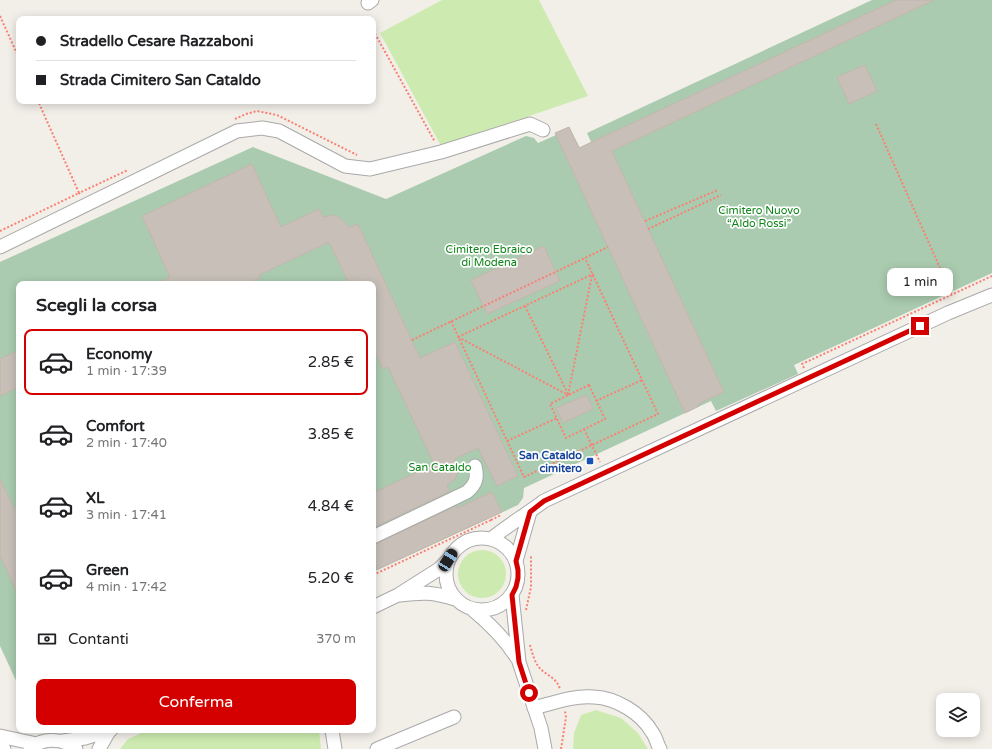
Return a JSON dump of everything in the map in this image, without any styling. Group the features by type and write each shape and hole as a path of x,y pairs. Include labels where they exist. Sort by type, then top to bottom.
{"street":[{"path":"0,246 237,131 262,128 279,131 345,166 370,169 441,152 530,124 543,130"},
{"path":"491,539 544,501 948,313 992,294"},
{"path":"376,536 467,492 474,484 477,477 475,466"},
{"path":"516,561 530,512"},
{"path":"376,606 393,598 439,569 455,550 466,542 478,538 491,539 506,547 516,561 518,578 516,587 512,595 499,607 490,610 473,610 463,606 455,599 449,590 446,581 448,560"},
{"path":"376,595 393,598 423,592 435,593 455,599"},
{"path":"512,595 519,662 546,749"},
{"path":"473,610 486,620 509,645 519,662"},
{"path":"534,708 580,697 594,697 613,701 631,710 642,720 652,732 660,749"},
{"path":"377,749 454,717"},
{"path":"0,736 33,747 41,742 84,738 103,733"},
{"path":"99,749 109,733"},
{"path":"332,733 335,749"},
{"path":"63,741 76,749"},
{"path":"0,744 4,749"}],"path":[{"path":"0,16 16,51"},
{"path":"376,35 441,152"},
{"path":"0,231 79,193 39,104"},
{"path":"876,124 952,295"},
{"path":"645,221 718,190"},
{"path":"648,229 721,195"},
{"path":"412,340 608,247"},
{"path":"451,322 524,477 658,414 585,258"},
{"path":"458,337 592,274"},
{"path":"568,395 592,274"},
{"path":"802,364 992,276"},
{"path":"525,306 568,395"},
{"path":"458,337 568,395"},
{"path":"596,401 642,380"},
{"path":"589,385 605,419 566,438 550,404 568,395 589,385"},
{"path":"507,442 557,418"},
{"path":"584,429 603,467"}],"green space":[{"path":"442,0 539,0 588,96 441,146 380,33"},
{"path":"872,0 992,0 992,273 794,365 798,374 716,411 711,401 524,488 523,498 518,505 376,571 376,281 16,281 16,681 0,646 0,262 253,147 386,199 526,136 534,138 538,143 569,127 580,148 591,142 587,133"},
{"path":"477,550 487,550 496,554 502,560 505,565 505,583 496,594 487,598 477,598 468,594 462,588 458,579 458,569 462,560 468,554"},
{"path":"596,710 621,718 638,733 648,749 573,749 574,733 581,715"},
{"path":"141,733 319,733 321,749 120,749 128,739"}],"building":[{"path":"896,0 934,0 612,151 724,392 698,404 699,406 685,413 555,133 569,127 579,148"},
{"path":"865,65 877,91 849,104 837,77"},
{"path":"252,164 281,227 319,209 323,217 334,215 338,216 349,227 358,224 420,358 455,342 518,476 497,486 478,448 454,459 458,466 458,470 456,478 447,485 450,491 376,527 376,492 434,464 388,367 383,369 376,354 376,281 348,281 329,242 259,275 260,278 254,281 161,281 170,277 142,216"},
{"path":"544,246 560,281 487,314 471,280"},
{"path":"16,351 16,388 0,396 0,359"},
{"path":"587,395 593,409 563,423 556,408"},
{"path":"0,479 14,508 16,507 16,591 0,556"},
{"path":"492,492 502,512 378,569 376,565 376,544 456,506 457,508"}],"place":[{"name":"San Cataldo cimitero","path":"590,461"}],"route":[{"path":"529,693 519,662 512,595 518,578 516,561 530,512 544,501 920,326"}],"park label":[{"name":"Cimitero Nuovo “Aldo Rossi”","path":"759,216"},
{"name":"Cimitero Ebraico di Modena","path":"489,255"},
{"name":"San Cataldo","path":"440,467"}]}
